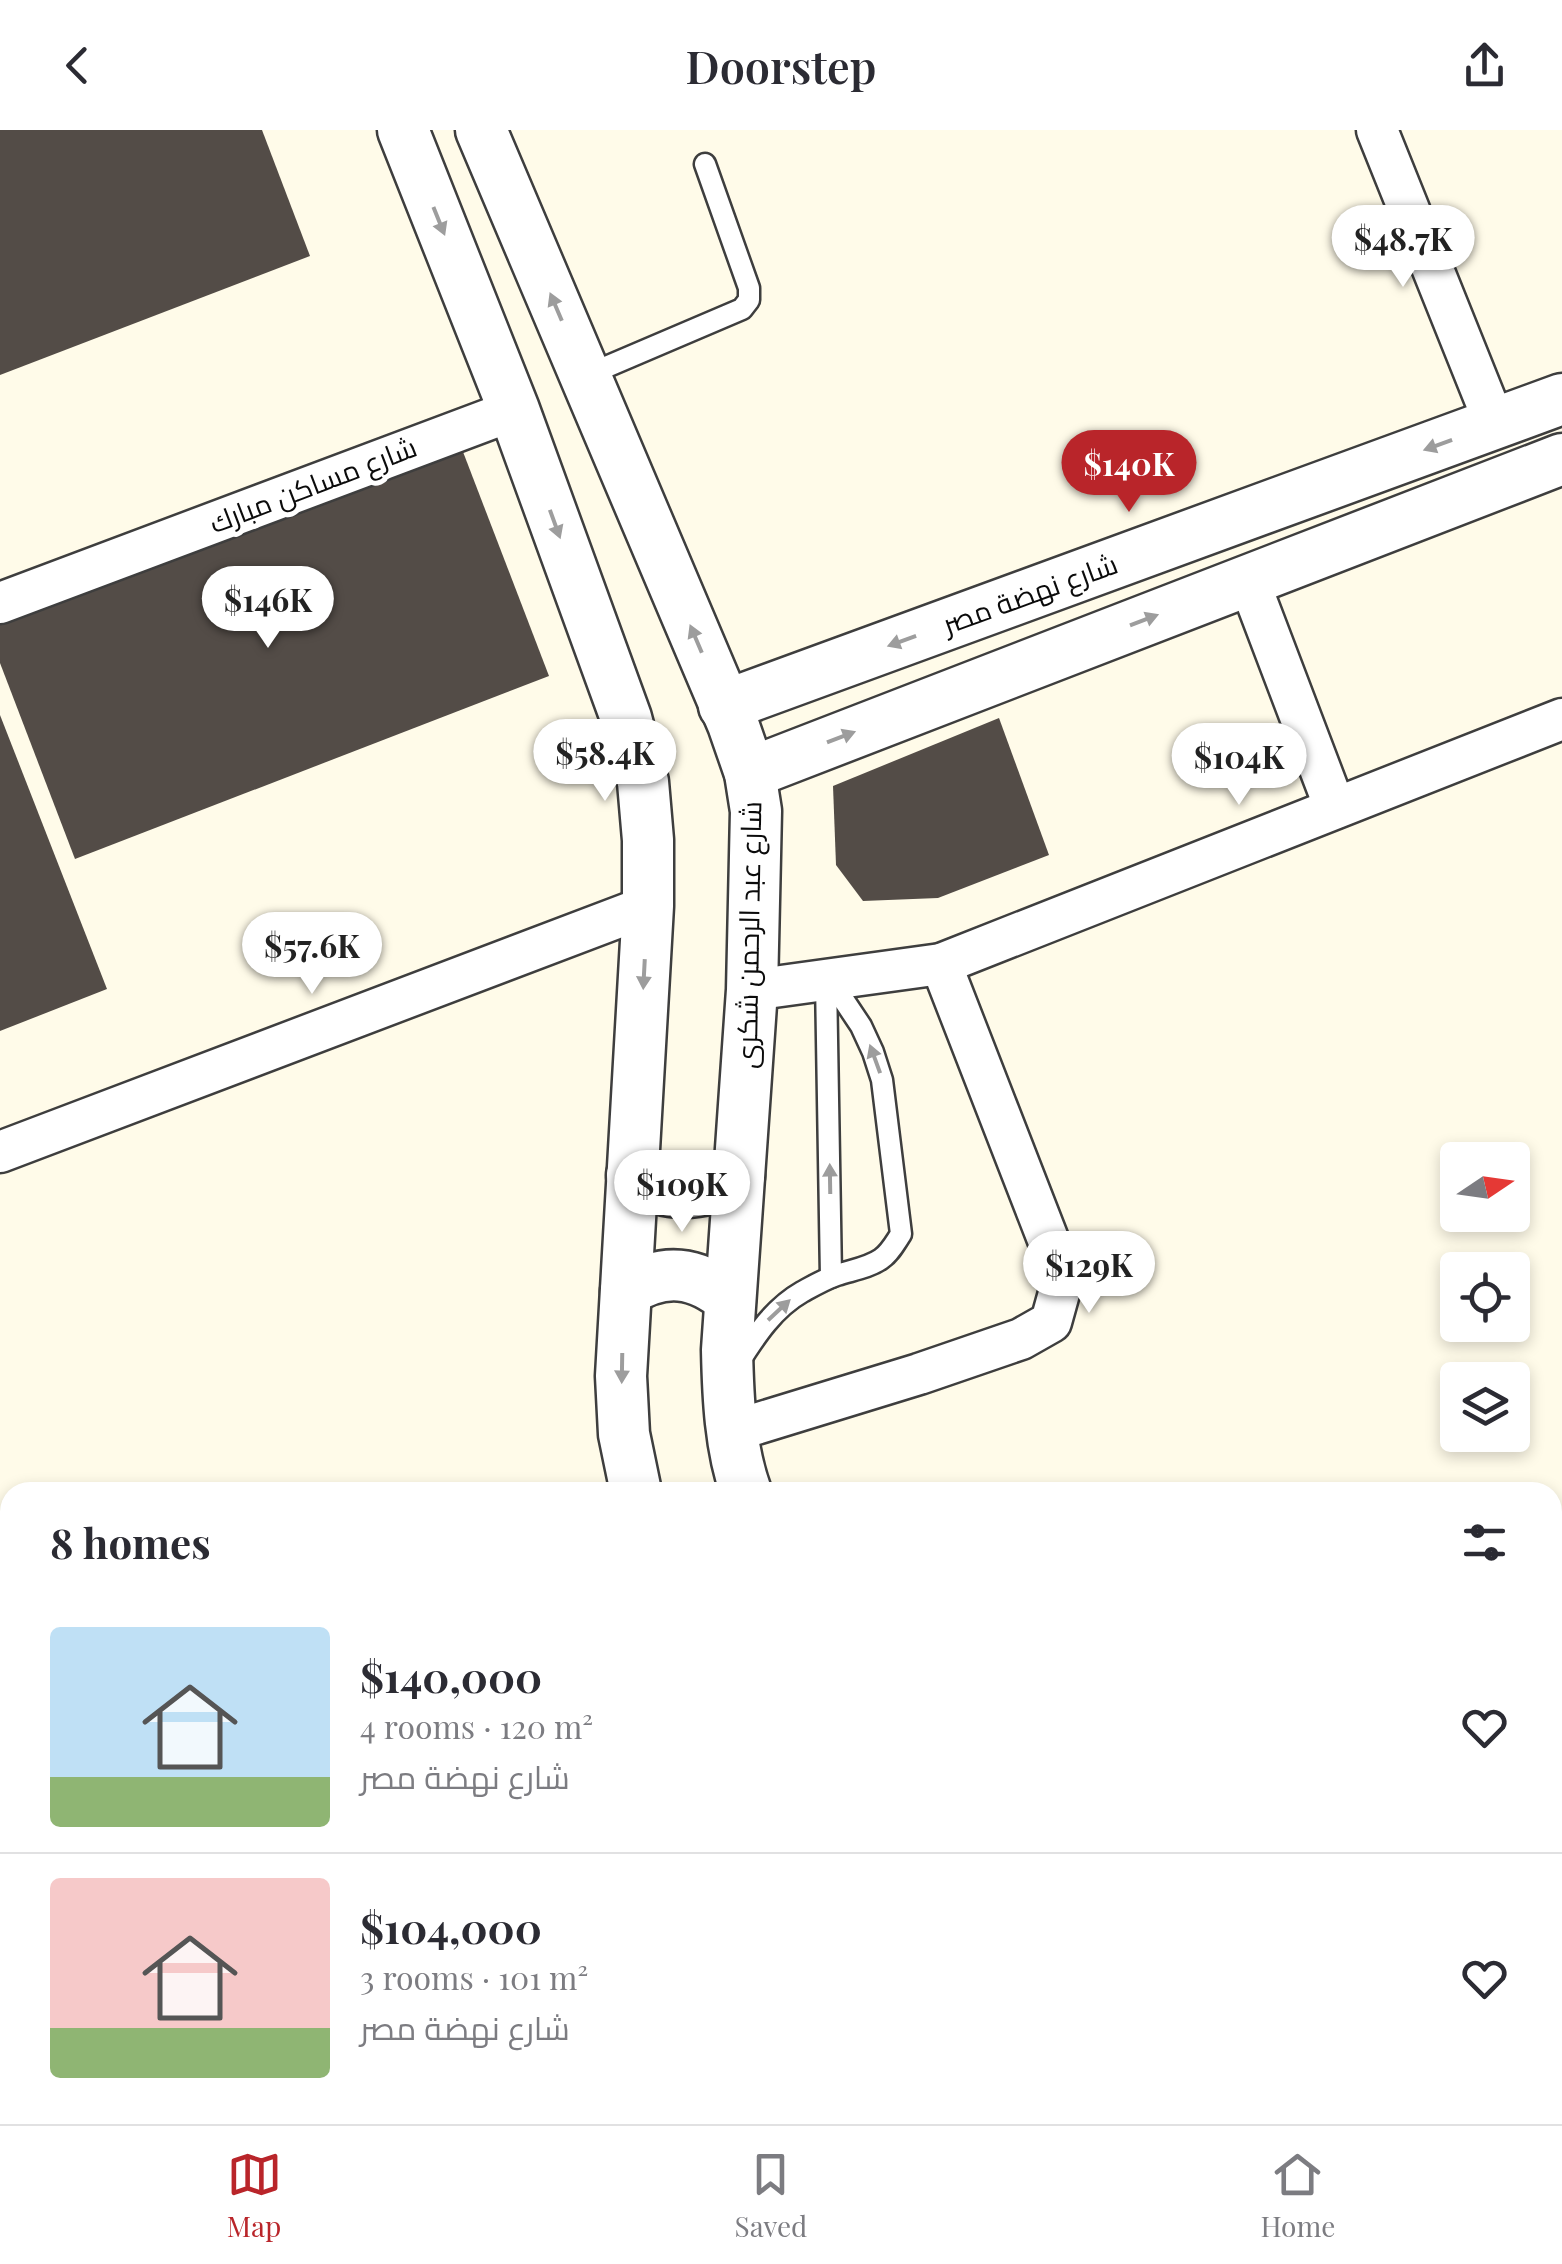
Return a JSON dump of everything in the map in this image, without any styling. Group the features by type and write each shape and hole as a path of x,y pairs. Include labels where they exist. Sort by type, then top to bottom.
{"street":[{"path":"403,130 514,410 626,718 643,782 648,906 621,1376 624,1434 632,1482"},
{"name":"شارع عبد الرحمن شكرى","path":"481,130 738,735 750,772 756,811 752,990 730,1298 730,1411 744,1482"},
{"path":"1377,130 1495,424"},
{"name":"شارع نهضة مصر","path":"724,706 1562,400"},
{"name":"شارع مساكن مبارك","path":"0,603 514,410"},
{"path":"750,772 1562,458"},
{"path":"1248,580 1335,808"},
{"path":"999,605 1023,667"},
{"path":"752,990 941,964 1562,718"},
{"path":"0,1152 648,906"},
{"path":"730,1411 919,1374 1021,1340 1051,1322 1061,1286 1051,1247 941,964"},
{"path":"632,1175 646,1184 678,1193 700,1192 739,1176"},
{"path":"626,1290 654,1277 686,1276 702,1280 730,1298"}],"lane":[{"path":"585,376 746,304 749,288 706,164"},
{"path":"826,980 832,1277"},
{"path":"730,1411 739,1362 756,1334 778,1310 832,1277 882,1258 901,1234 882,1080 860,1026 826,980"}],"building":[{"path":"0,130 262,130 310,256 0,375"},
{"path":"460,444 549,676 75,859 0,663 0,621"},
{"path":"0,715 107,989 0,1031"},
{"path":"999,718 1049,855 938,898 863,901 836,865 833,786"}]}
